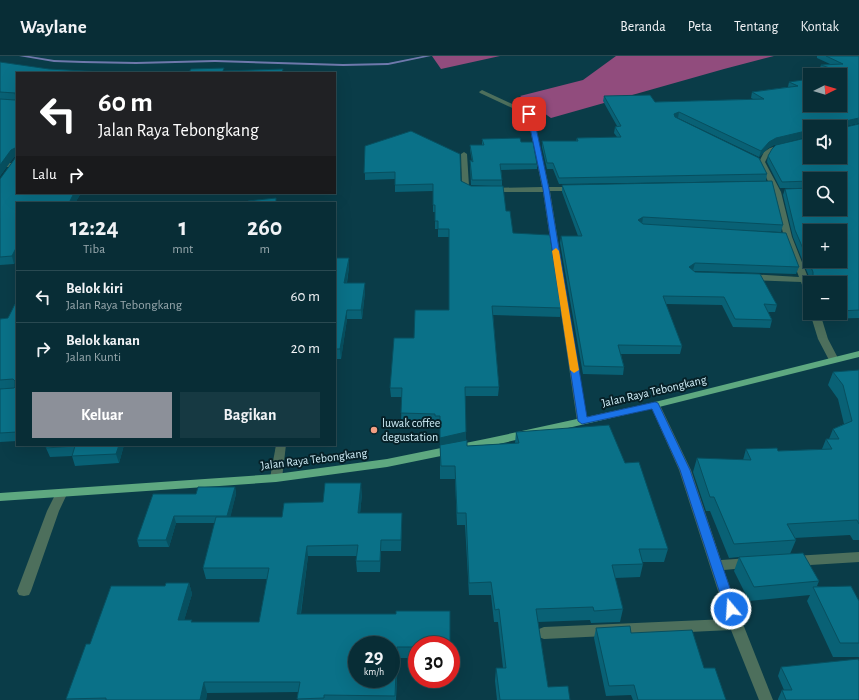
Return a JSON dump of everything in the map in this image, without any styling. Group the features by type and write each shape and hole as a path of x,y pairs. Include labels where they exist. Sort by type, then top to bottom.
{"main road":[{"name":"Jalan Raya Tebongkang","path":"0,497 276,478 387,463 655,405 859,354"}],"street":[{"path":"482,92 523,111 531,118 546,189 582,421"},
{"path":"803,141 772,149 758,160 770,184 780,192 785,237 803,276"},
{"path":"464,154 466,187 471,190 586,189"},
{"path":"0,165 12,165"},
{"path":"737,276 803,280"},
{"path":"817,320 834,360"},
{"path":"655,405 685,470 736,624 766,700"},
{"path":"276,478 281,446"},
{"path":"24,591 53,511 61,494"},
{"path":"780,561 859,558"},
{"path":"716,565 764,562"},
{"path":"544,633 736,624"}],"shaded area":[{"path":"432,56 500,56 441,69"},
{"path":"616,56 774,56 551,118 520,96 583,80"}],"building":[{"path":"826,56 859,56 859,118 847,121 803,120 803,132 776,138 769,142 761,151 679,112 674,114 675,117 759,158 767,174 559,178 553,163 547,163 542,141 578,141 577,138 621,137 615,127 621,126 604,96 650,95 655,102 764,99 752,92 798,86 789,82 803,80 803,112 847,112 847,68 830,68 821,65 843,64"},
{"path":"0,62 49,69 102,72 16,72 16,98 15,93 0,92"},
{"path":"224,68 223,71 283,69 282,72 189,72 191,69"},
{"path":"16,98 16,157 15,148 11,150 0,165 0,99 15,100"},
{"path":"859,124 859,310 847,311 847,276 813,276 811,268 847,268 847,224 803,224 803,249 795,230 785,189 803,188 803,216 847,216 847,172 803,172 803,181 782,182 768,156 776,145 803,139 803,164 847,164 847,127"},
{"path":"411,131 460,154 461,181 471,186 503,186 506,211 510,211 513,233 550,235 561,308 492,306 499,387 465,387 466,432 440,438 440,416 435,416 435,414 401,413 402,388 390,388 394,338 414,338 415,310 449,310 449,229 438,229 438,221 435,221 433,184 395,185 395,172 364,173 365,146"},
{"path":"520,138 521,142 533,142 537,164 500,164 502,180 472,180 470,160 473,162 470,145 484,145 482,139"},
{"path":"16,157 16,194 74,194 70,202 16,202 16,248 12,256 0,257 0,179"},
{"path":"772,181 783,225 643,217 638,220 643,224 786,233 799,267 695,263 689,267 695,272 760,274 777,305 764,304 772,320 735,319 724,297 663,296 682,346 618,345 624,367 584,366 561,236 582,236 562,185"},
{"path":"276,198 276,202 248,201"},
{"path":"336,258 349,258 344,283 365,283 361,310 347,310 340,349 336,349"},
{"path":"16,304 16,432 0,433 0,389 15,387 15,381 13,379 0,380 0,319 8,318"},
{"path":"859,370 859,524 857,520 787,524 796,540 734,544 714,497 710,497 697,458 751,460 746,449 777,448 778,451 832,449 826,439 839,439 833,429 852,421 843,385 833,372"},
{"path":"609,425 625,463 639,462 668,549 639,549 643,564 612,565 623,609 594,611 593,607 536,609 548,687 568,686 570,700 500,700 496,668 506,668 499,609 495,610 491,582 469,583 466,513 457,513 455,466 441,466 440,445 467,440 467,446 519,443 516,432"},
{"path":"47,446 75,446 46,448"},
{"path":"75,446 119,446 116,454 72,456"},
{"path":"325,483 361,483 358,513 402,513 401,540 381,540 380,561 356,561 358,545 307,546 297,614 396,614 396,611 450,611 450,636 408,636 408,647 400,647 400,636 348,636 348,688 395,688 395,696 324,695 324,698 297,699 300,682 204,682 200,700 106,700 106,698 66,699 86,644 90,644 111,586 165,586 166,583 189,583 178,620 192,620 191,622 259,622 269,568 203,568 216,517 282,517 284,503 323,502"},
{"path":"198,487 235,487 227,516 174,516 166,540 137,540 153,494 196,494"},
{"path":"803,553 819,581 754,587 739,557"},
{"path":"851,586 859,601 859,643 840,643 813,587"},
{"path":"630,626 631,633 692,630 704,668 715,668 726,700 638,700 634,685 609,686 596,628"},
{"path":"858,659 859,700 786,700 782,690 792,690 781,667"}],"waterway":[{"path":"21,56 54,61 83,62 136,63 215,61 343,65 388,64 429,56"}],"slow traffic":[{"path":"556,251 574,370"}],"place":[{"name":"luwak coffee degustation","path":"374,430"}],"route":[{"path":"529,114 546,189 582,421 655,405 685,470 731,609"}]}
